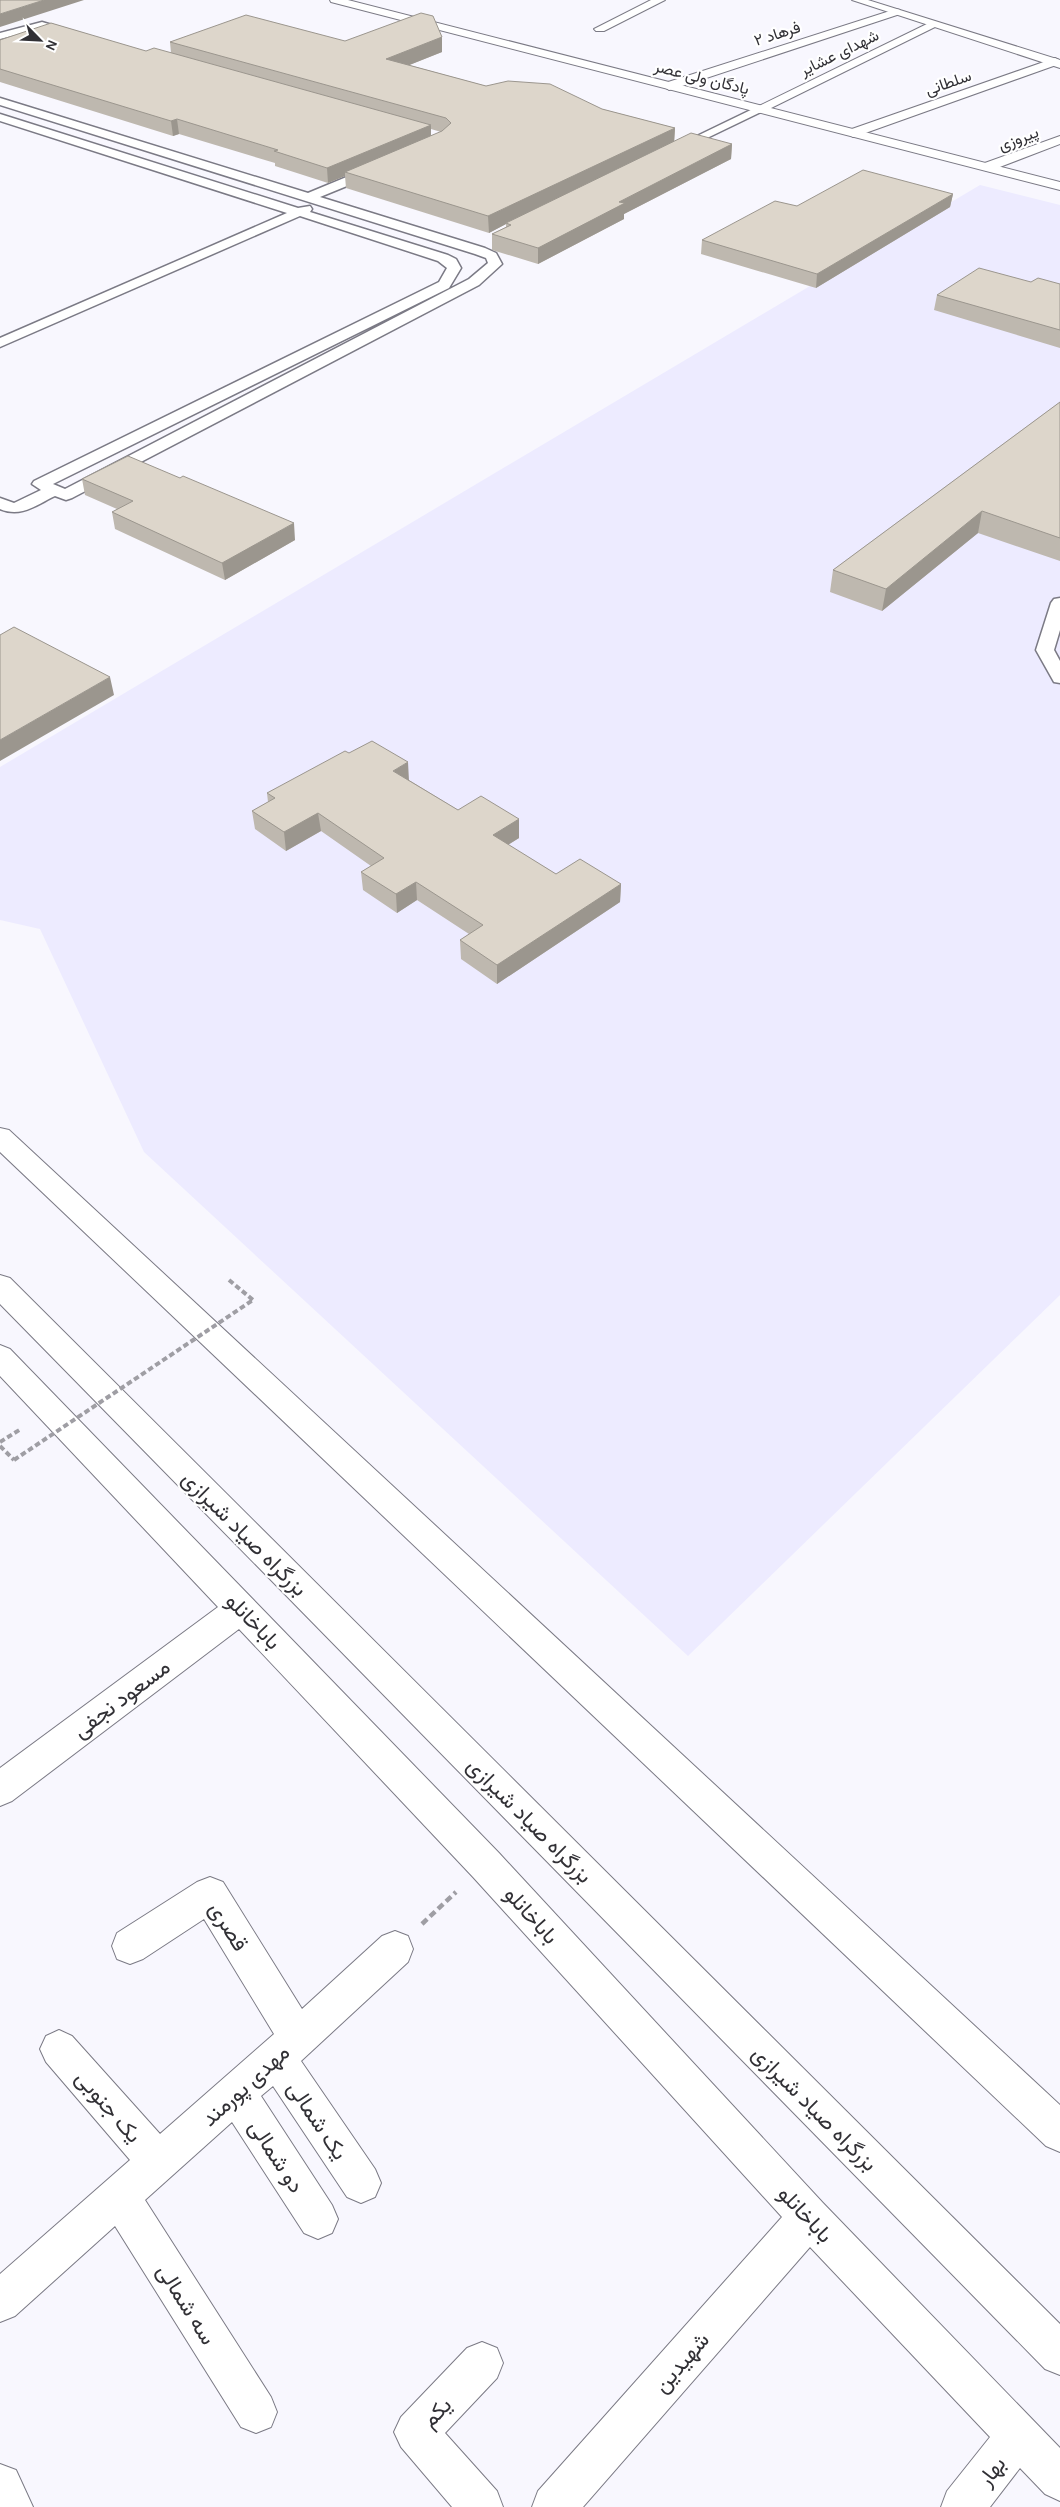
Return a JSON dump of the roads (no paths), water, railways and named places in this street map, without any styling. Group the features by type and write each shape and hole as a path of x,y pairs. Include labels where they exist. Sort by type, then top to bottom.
{"main road":[{"name":"پادگان ولی عصر","path":"335,0 1060,186"},
{"path":"600,29 660,0"},
{"path":"857,0 1057,63"},
{"name":"فرهاد ۲","path":"669,86 896,12"},
{"name":"شهدای عشایر","path":"759,109 933,24"},
{"name":"سلطانی","path":"853,133 1057,63"},
{"name":"پیروزی","path":"988,167 1060,140"},
{"path":"0,1137 1060,2132"},
{"name":"بزرگراه صیاد شیرازی","path":"0,1286 1060,2354"},
{"name":"باباخانلو","path":"0,1357 486,1865 809,2217 1060,2479"},
{"name":"مسعود نجفی","path":"0,1789 241,1608"},
{"name":"قصری","path":"130,1946 210,1895 287,2047"},
{"name":"مهدی پورمند","path":"0,2301 236,2093 395,1948"},
{"name":"یک شمالی","path":"287,2047 361,2183"},
{"name":"یک جنوبی","path":"59,2049 158,2162"},
{"name":"دو شمالی","path":"236,2093 318,2219"},
{"name":"سه شمالی","path":"119,2196 256,2412"},
{"name":"شهیدین","path":"554,2507 809,2217"},
{"name":"یکم","path":"481,2507 416,2432 482,2363"},
{"name":"بهار","path":"963,2507 1018,2435"},
{"path":"0,2486 11,2507"}],"lane":[{"path":"0,36 42,25 88,38"},
{"path":"0,117 443,258 451,262 454,268 444,285 40,484 66,495 474,282 496,264 491,256 472,248 4,105"},
{"path":"659,157 759,109"},
{"path":"309,197 386,165"},
{"path":"0,343 322,202"},
{"path":"472,248 489,240"},
{"path":"0,503 14,510 55,490"},
{"path":"1060,604 1045,650 1060,678"}]}
